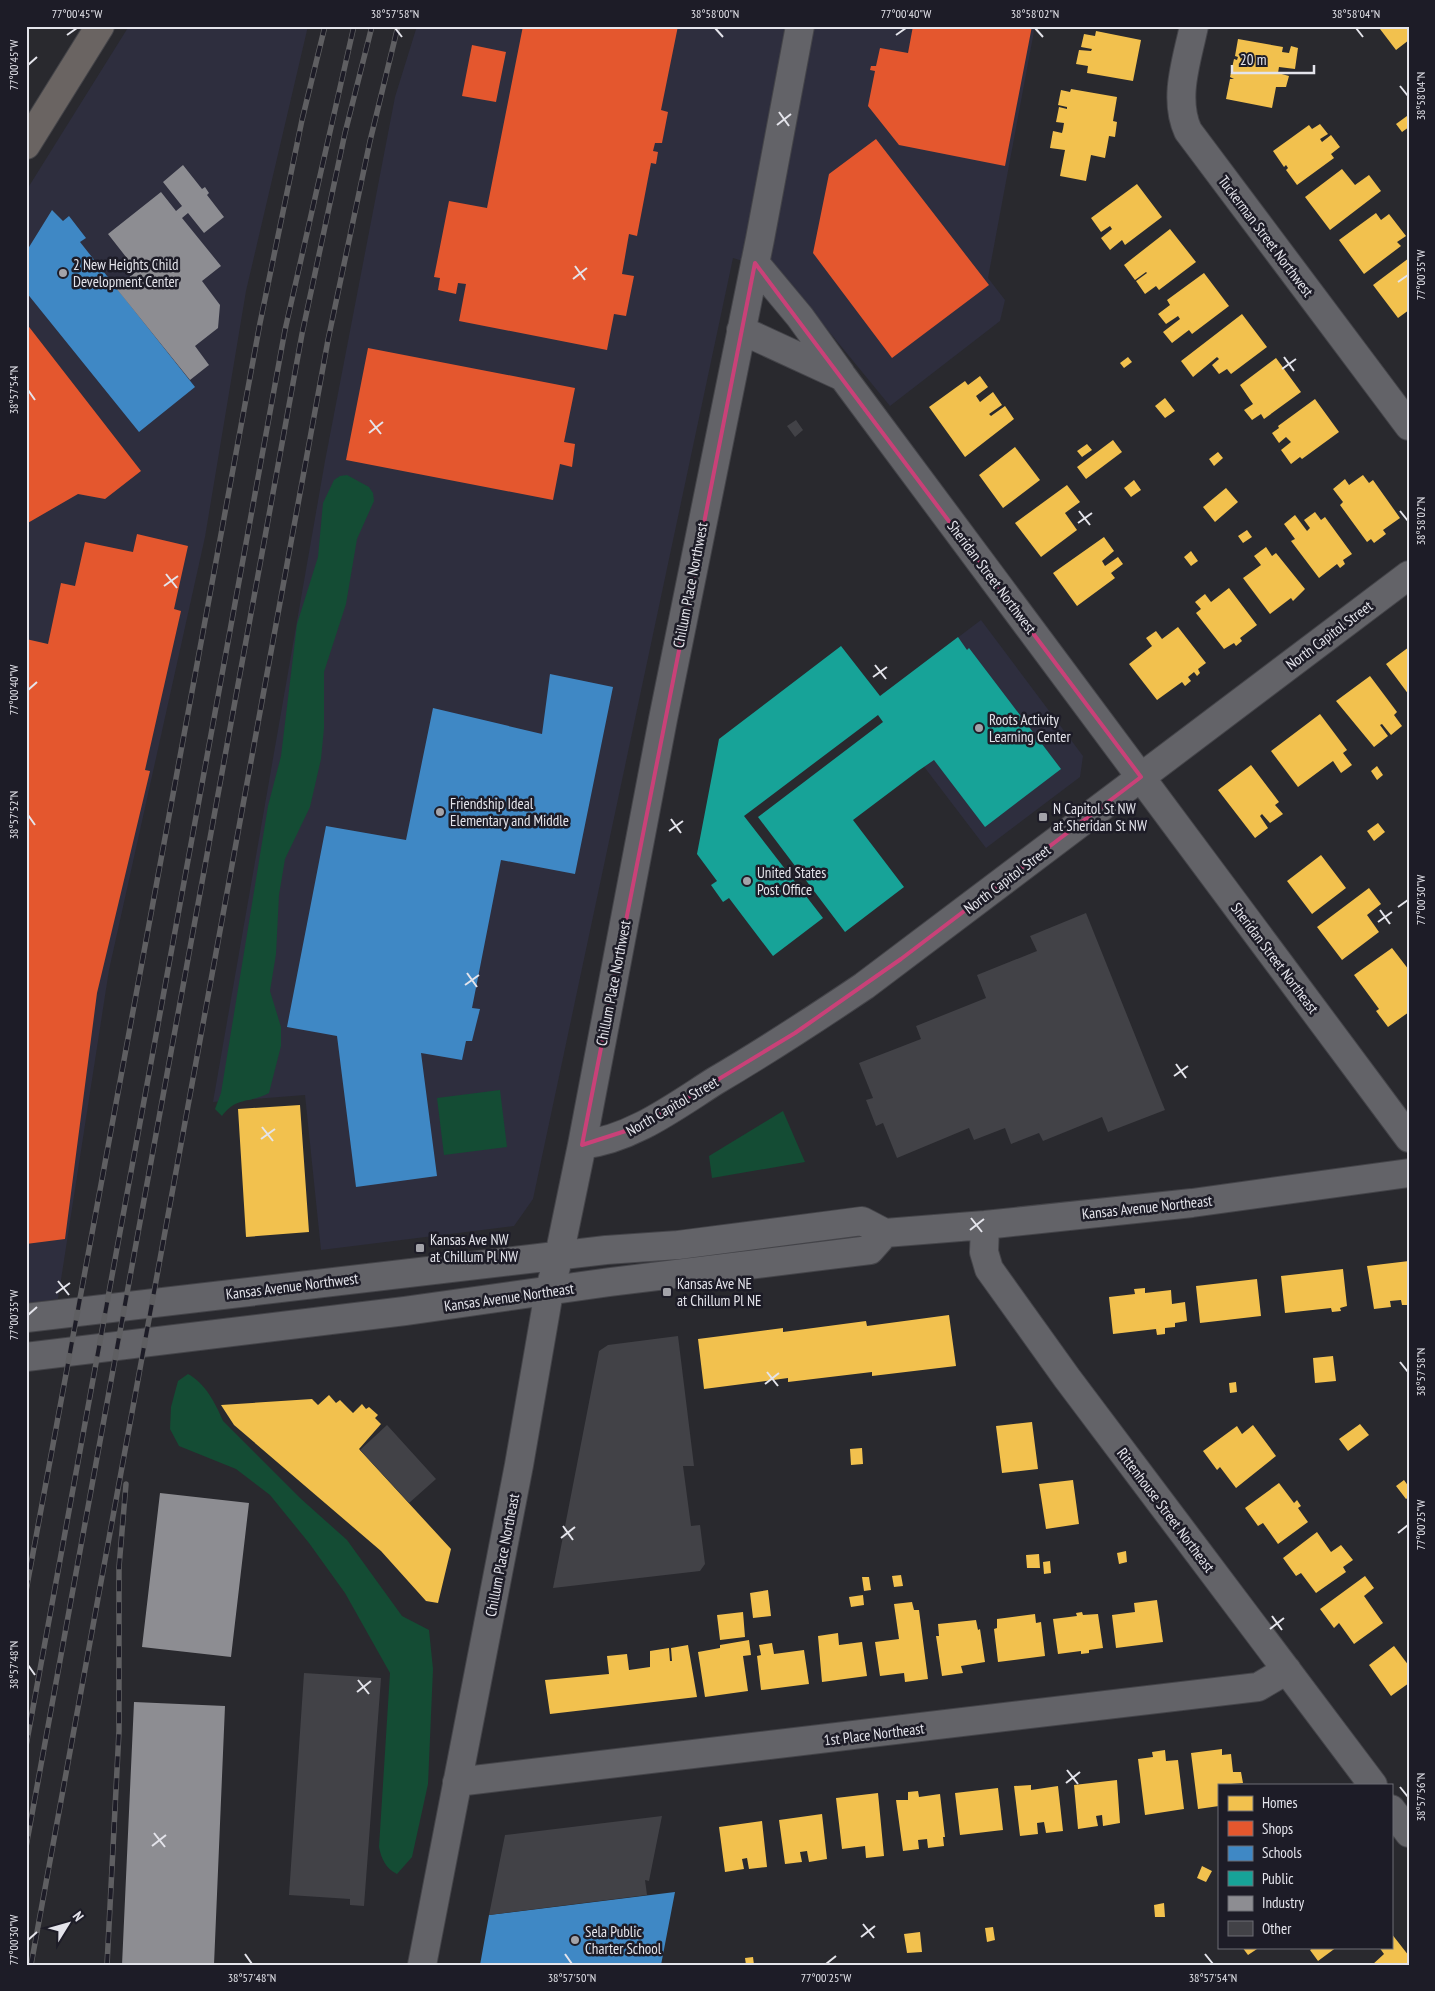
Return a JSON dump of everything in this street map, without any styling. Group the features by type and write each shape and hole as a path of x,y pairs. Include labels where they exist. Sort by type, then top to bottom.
{"main road":[{"path":"26,145 100,26"}],"street":[{"name":"Chillum Place Northwest","path":"582,1145 800,26"},
{"name":"Tuckerman Street Northwest","path":"1194,26 1180,96 1181,114 1188,131 1409,426"},
{"name":"Sheridan Street Northwest","path":"755,263 800,316 1141,777"},
{"name":"Sheridan Street Northwest","path":"741,330 844,377"},
{"name":"North Capitol Street","path":"582,1145 616,1137 646,1124 802,1028 901,959 1409,575"},
{"name":"Sheridan Street Northeast","path":"1141,777 1409,1138"},
{"name":"Chillum Place Northeast","path":"422,1965 517,1475 549,1292 559,1256 582,1145"},
{"name":"Kansas Avenue Northeast","path":"26,1356 549,1292 610,1282 870,1250 885,1233 985,1225 1192,1203 1409,1174"},
{"path":"559,1256 678,1245 862,1221 885,1233"},
{"name":"Rittenhouse Street Northeast","path":"985,1225 984,1252 989,1269 1067,1378 1372,1784"},
{"name":"Kansas Avenue Northwest","path":"26,1318 559,1256"},
{"name":"1st Place Northeast","path":"457,1782 1258,1687 1287,1670"},
{"path":"1392,1810 1409,1832"}],"highlighted area":[{"path":"755,263 1141,777 901,959 795,1033 641,1126 582,1145"}],"shaded area":[{"path":"129,26 308,26 246,291 205,537 109,970 58,1299 26,1303 26,191"},
{"path":"417,26 1035,26 988,278 1005,300 1000,321 890,406 781,273 733,258 533,1199 514,1226 321,1250 305,1095 213,1102 325,461 395,97"},
{"name":"Roots Activity Learning Center","path":"981,620 1083,756 1080,777 986,848 874,701"}],"green space":[{"path":"347,475 369,487 373,493 374,501 357,539 346,604 324,672 324,728 321,759 310,807 285,859 279,895 276,954 270,991 281,1027 281,1046 269,1093 238,1103 222,1116 215,1109 221,1093 268,806 281,756 297,624 318,557 323,503 334,480 340,476"},
{"path":"500,1090 507,1147 444,1155 437,1098"},
{"path":"783,1111 805,1162 712,1178 709,1156"},
{"path":"188,1374 205,1388 223,1421 300,1498 347,1540 402,1616 429,1630 433,1669 428,1784 412,1857 397,1874 385,1863 379,1847 390,1673 345,1593 309,1543 270,1495 236,1469 179,1446 170,1429 171,1407 178,1381"}],"building: Homes":[{"path":"1384,26 1409,26 1409,40 1396,50 1380,29"},
{"path":"1096,31 1141,40 1133,81 1087,73 1088,66 1076,64 1079,50 1091,51 1092,49 1081,47 1084,34 1095,36"},
{"path":"1238,39 1283,47 1282,52 1289,53 1291,46 1298,48 1295,69 1279,67 1278,73 1289,76 1286,87 1276,87 1272,108 1226,99 1230,79 1234,79 1230,77 1234,59 1237,60 1238,57 1235,56"},
{"path":"1071,89 1117,97 1113,121 1117,122 1115,137 1109,136 1105,158 1091,155 1086,181 1060,176 1065,150 1050,148 1053,131 1062,133 1063,129 1064,123 1056,122 1059,107 1067,109 1067,107 1058,105 1061,90 1070,92"},
{"path":"1407,116 1409,127 1402,132 1396,124"},
{"path":"1320,124 1328,134 1320,139 1322,142 1331,135 1340,147 1331,154 1334,158 1297,185 1286,170 1288,168 1286,165 1284,167 1273,151 1309,125 1312,129"},
{"path":"1342,169 1355,185 1369,175 1381,191 1330,230 1305,197"},
{"path":"1137,184 1162,217 1125,245 1122,240 1110,250 1101,238 1112,229 1110,226 1101,232 1091,218"},
{"path":"1376,213 1381,220 1389,214 1406,236 1397,242 1401,246 1364,274 1339,240"},
{"path":"1170,229 1196,262 1159,290 1156,286 1145,294 1136,281 1147,273 1135,280 1124,265"},
{"path":"1409,258 1409,310 1398,318 1373,285"},
{"path":"1204,273 1229,306 1192,334 1189,330 1172,343 1163,332 1180,319 1178,316 1166,324 1158,314 1170,305 1167,300"},
{"path":"1242,314 1267,347 1231,374 1227,369 1219,374 1212,365 1219,359 1217,357 1193,377 1181,361"},
{"path":"1128,357 1132,362 1124,368 1120,363"},
{"path":"1276,358 1301,392 1264,419 1261,414 1252,420 1244,410 1253,404 1240,385"},
{"path":"980,376 988,387 976,396 980,402 993,392 1002,405 989,414 991,416 1005,406 1014,419 965,457 929,407 965,381 968,385"},
{"path":"1165,398 1175,411 1165,418 1155,406"},
{"path":"1315,399 1339,432 1302,459 1300,457 1291,464 1281,450 1291,442 1286,437 1279,443 1272,433 1279,428 1278,426"},
{"path":"1113,440 1122,452 1086,479 1077,467"},
{"path":"1087,444 1092,450 1082,457 1077,451"},
{"path":"1015,447 1040,480 1003,508 979,475"},
{"path":"1218,452 1223,458 1214,466 1209,459"},
{"path":"1363,475 1369,483 1373,480 1400,518 1383,530 1386,534 1374,543 1371,539 1367,542 1340,505 1343,502 1333,489 1345,479 1349,485"},
{"path":"1134,480 1141,490 1131,497 1124,488"},
{"path":"1067,485 1080,502 1065,513 1077,530 1041,557 1015,523"},
{"path":"1226,488 1238,502 1215,522 1203,507"},
{"path":"1315,512 1321,520 1325,517 1352,554 1343,560 1345,564 1340,568 1337,564 1319,578 1291,541 1295,539 1284,524 1295,515 1307,531 1310,528 1304,520"},
{"path":"1247,530 1252,537 1243,543 1238,536"},
{"path":"1104,537 1114,551 1102,561 1105,566 1118,557 1123,564 1111,573 1115,578 1077,606 1053,573"},
{"path":"1266,547 1272,556 1276,553 1305,589 1293,601 1291,598 1270,614 1243,578 1261,565 1254,556"},
{"path":"1191,551 1198,561 1191,566 1184,557"},
{"path":"1229,588 1257,625 1240,638 1242,641 1236,646 1234,643 1224,649 1196,613 1201,609 1195,602 1205,594 1211,602"},
{"path":"1178,627 1206,663 1198,669 1200,673 1197,676 1194,672 1188,677 1191,681 1185,686 1182,682 1157,700 1129,664 1152,646 1146,638 1156,631 1162,639"},
{"path":"1409,647 1409,695 1386,664"},
{"path":"1370,676 1397,712 1394,715 1402,726 1391,735 1382,724 1380,725 1388,736 1374,747 1336,701"},
{"path":"1320,714 1347,750 1343,753 1352,765 1341,773 1333,761 1298,787 1271,751"},
{"path":"1251,765 1279,802 1275,805 1283,814 1270,823 1262,814 1260,816 1268,828 1255,838 1218,790"},
{"path":"1377,766 1383,775 1377,780 1371,771"},
{"path":"1378,823 1385,832 1374,841 1367,831"},
{"path":"1321,855 1346,888 1312,914 1287,881"},
{"path":"1369,888 1381,904 1367,915 1379,932 1342,960 1317,927"},
{"path":"1392,948 1409,970 1409,1012 1388,1027 1376,1011 1379,1009 1354,975"},
{"path":"300,1105 309,1232 246,1237 238,1109"},
{"path":"1409,1261 1409,1305 1402,1305 1401,1300 1390,1301 1391,1307 1374,1309 1367,1266"},
{"path":"1343,1269 1347,1306 1340,1308 1341,1311 1332,1312 1331,1308 1285,1313 1281,1276"},
{"path":"1257,1279 1261,1316 1200,1323 1196,1286"},
{"path":"1145,1288 1145,1293 1171,1290 1172,1304 1185,1302 1187,1321 1175,1323 1175,1327 1165,1328 1165,1334 1157,1335 1156,1329 1113,1334 1109,1297 1135,1294 1134,1289"},
{"path":"949,1315 956,1366 872,1376 872,1372 788,1382 788,1378 704,1389 698,1339 783,1328 783,1332 866,1321 867,1326"},
{"path":"1333,1356 1336,1381 1315,1383 1313,1358"},
{"path":"1236,1382 1237,1392 1230,1393 1229,1383"},
{"path":"329,1395 336,1403 340,1400 353,1413 362,1404 366,1409 369,1407 378,1415 375,1418 381,1424 359,1449 451,1549 438,1603 426,1601 381,1551 234,1425 221,1405 312,1399 318,1405"},
{"path":"1032,1422 1038,1469 1002,1473 996,1426"},
{"path":"1360,1424 1369,1435 1348,1451 1339,1439"},
{"path":"1253,1425 1276,1456 1236,1488 1220,1467 1217,1470 1203,1451 1237,1426 1242,1434"},
{"path":"862,1448 863,1464 851,1465 850,1449"},
{"path":"1073,1480 1079,1524 1046,1529 1039,1484"},
{"path":"1404,1480 1409,1487 1409,1497 1406,1499 1396,1486"},
{"path":"1279,1483 1294,1503 1297,1500 1301,1506 1298,1508 1308,1522 1278,1544 1263,1523 1258,1526 1245,1508"},
{"path":"1317,1532 1331,1552 1341,1545 1353,1560 1343,1567 1346,1572 1316,1593 1301,1573 1296,1576 1283,1558"},
{"path":"1126,1551 1127,1562 1119,1564 1117,1553"},
{"path":"1039,1554 1040,1568 1027,1568 1026,1555"},
{"path":"1050,1561 1051,1573 1044,1574 1043,1562"},
{"path":"901,1575 903,1586 894,1587 892,1576"},
{"path":"1365,1576 1374,1588 1364,1596 1383,1623 1354,1644 1339,1623 1334,1628 1320,1609"},
{"path":"862,1577 869,1577 871,1590 864,1591"},
{"path":"768,1590 771,1616 753,1618 750,1593"},
{"path":"863,1595 864,1605 851,1607 849,1597"},
{"path":"1157,1600 1163,1642 1116,1648 1112,1615 1135,1612 1134,1603"},
{"path":"912,1602 914,1610 919,1610 928,1679 905,1682 904,1673 880,1676 875,1642 899,1639 894,1604"},
{"path":"743,1612 745,1637 720,1640 717,1615"},
{"path":"1082,1612 1083,1615 1098,1614 1103,1648 1089,1650 1089,1653 1081,1654 1081,1651 1058,1654 1053,1619 1077,1616 1076,1613"},
{"path":"1035,1614 1036,1623 1041,1622 1045,1656 998,1662 994,1629 997,1628 997,1619"},
{"path":"976,1620 978,1630 980,1629 985,1662 961,1666 963,1673 942,1676 936,1636 939,1636 938,1624"},
{"path":"838,1633 839,1645 862,1642 867,1676 822,1682 818,1636"},
{"path":"749,1640 751,1655 743,1656 748,1691 705,1697 698,1652 720,1648 720,1645"},
{"path":"772,1643 774,1654 804,1650 809,1684 761,1690 757,1656 761,1655 759,1645"},
{"path":"688,1645 697,1697 550,1714 545,1680 609,1674 607,1656 627,1654 629,1670 650,1667 650,1651 669,1648 670,1661 672,1661 671,1648"},
{"path":"1394,1646 1409,1666 1409,1683 1391,1696 1369,1665"},
{"path":"1222,1749 1222,1755 1231,1754 1233,1772 1241,1772 1243,1783 1218,1784 1218,1806 1198,1809 1191,1753"},
{"path":"1165,1750 1166,1761 1178,1760 1184,1809 1145,1815 1138,1759 1153,1757 1152,1752"},
{"path":"1117,1780 1120,1823 1103,1826 1102,1815 1096,1816 1098,1826 1078,1829 1074,1785"},
{"path":"1031,1785 1031,1790 1058,1786 1063,1831 1046,1833 1044,1822 1037,1823 1038,1834 1020,1836 1014,1786"},
{"path":"998,1788 1003,1830 960,1835 955,1793"},
{"path":"918,1791 919,1797 940,1794 945,1837 943,1837 944,1846 928,1848 927,1839 918,1840 919,1849 903,1851 896,1800 908,1800 908,1792"},
{"path":"878,1793 884,1856 866,1858 865,1846 842,1849 836,1798"},
{"path":"822,1814 827,1859 809,1862 807,1851 800,1852 802,1862 785,1864 779,1820"},
{"path":"762,1821 767,1867 749,1869 747,1858 742,1859 744,1869 725,1872 719,1827"},
{"path":"1202,1866 1212,1871 1206,1882 1197,1878"},
{"path":"1164,1903 1165,1917 1155,1917 1154,1905"},
{"path":"993,1927 995,1940 987,1942 985,1928"},
{"path":"920,1932 922,1952 907,1953 904,1934"},
{"path":"1392,1934 1409,1956 1409,1965 1372,1965 1384,1954 1380,1948 1392,1948"},
{"path":"1243,1948 1256,1948 1257,1949 1248,1955"},
{"path":"1313,1948 1336,1948 1318,1961 1310,1950"},
{"path":"753,1957 754,1965 746,1965 745,1958"}],"building: Shops":[{"path":"523,26 678,26 661,110 668,112 662,143 655,143 653,151 658,152 656,164 651,163 637,236 629,234 622,274 634,276 626,316 614,314 607,350 459,321 466,284 458,283 456,294 438,290 440,278 434,277 449,201 487,208"},
{"path":"913,26 1032,26 1005,166 899,145 868,106 875,71 870,70 871,66 876,66 880,48 908,53"},
{"path":"472,45 506,52 496,102 462,96"},
{"path":"876,139 989,285 892,358 813,253 829,174"},
{"path":"26,323 141,471 105,499 78,494 26,524"},
{"path":"368,348 575,388 564,442 575,444 572,467 560,464 553,500 346,460"},
{"path":"137,534 188,546 174,609 181,611 145,770 150,771 97,993 65,1239 26,1244 26,977 29,978 26,972 26,639 48,644 61,583 75,586 85,542 133,552"}],"building: Schools":[{"path":"52,210 63,221 69,216 86,238 80,242 195,387 139,432 26,292 26,252"},
{"path":"550,674 613,687 575,874 501,860 472,1008 480,1009 472,1041 466,1041 462,1060 421,1053 437,1176 356,1187 337,1036 287,1027 326,826 406,840 433,708 542,734"},
{"name":"Sela Public Charter School","path":"675,1892 661,1965 480,1965 489,1915"}],"building: Public":[{"path":"958,637 967,650 969,648 1061,769 985,827 934,760 853,820 904,887 845,932 758,817 883,722 878,715 744,816 823,918 773,956 729,898 723,902 711,885 717,881 697,854 719,739 841,646 880,696"}],"building: Industry":[{"path":"183,165 202,189 205,187 209,193 207,195 224,217 204,233 188,213 182,218 221,266 202,281 220,305 218,328 195,346 209,365 190,380 116,288 137,271 108,234 161,192 176,211 182,206 163,182"},
{"path":"160,1493 249,1503 231,1657 142,1647"},
{"path":"134,1702 225,1706 214,1965 122,1965"}],"building: Other":[{"path":"796,420 803,430 795,437 787,426"},
{"path":"1086,913 1165,1110 1108,1132 1102,1117 1043,1141 1039,1133 1011,1144 1005,1128 974,1140 969,1128 897,1158 883,1123 876,1126 866,1100 873,1098 859,1063 921,1039 916,1026 986,998 977,975 1037,951 1030,936"},
{"path":"678,1336 694,1466 683,1466 691,1526 700,1525 705,1564 700,1571 553,1588 599,1351 608,1345"},
{"path":"387,1425 436,1479 409,1503 360,1450"},
{"path":"304,1673 381,1678 364,1906 350,1905 350,1899 289,1895"},
{"path":"662,1816 649,1881 645,1880 647,1895 489,1915 505,1835"}],"railway":[{"path":"26,1591 260,323 302,120 325,26"},
{"path":"26,1746 285,330 354,26"},
{"path":"26,1847 302,334 345,133 372,26"},
{"path":"31,1965 328,340 370,141 398,26"},
{"path":"107,1965 119,1731 119,1567 126,1484"}],"place":[{"name":"2 New Heights Child Development Center","path":"63,273"},
{"name":"Roots Activity Learning Center","path":"979,728"},
{"name":"Friendship Ideal Elementary and Middle","path":"440,812"},
{"name":"N Capitol St NW at Sheridan St NW","path":"1043,817"},
{"name":"United States Post Office","path":"747,881"},
{"name":"Kansas Ave NW at Chillum Pl NW","path":"420,1248"},
{"name":"Kansas Ave NE at Chillum Pl NE","path":"667,1292"},
{"name":"Sela Public Charter School","path":"575,1940"}]}
